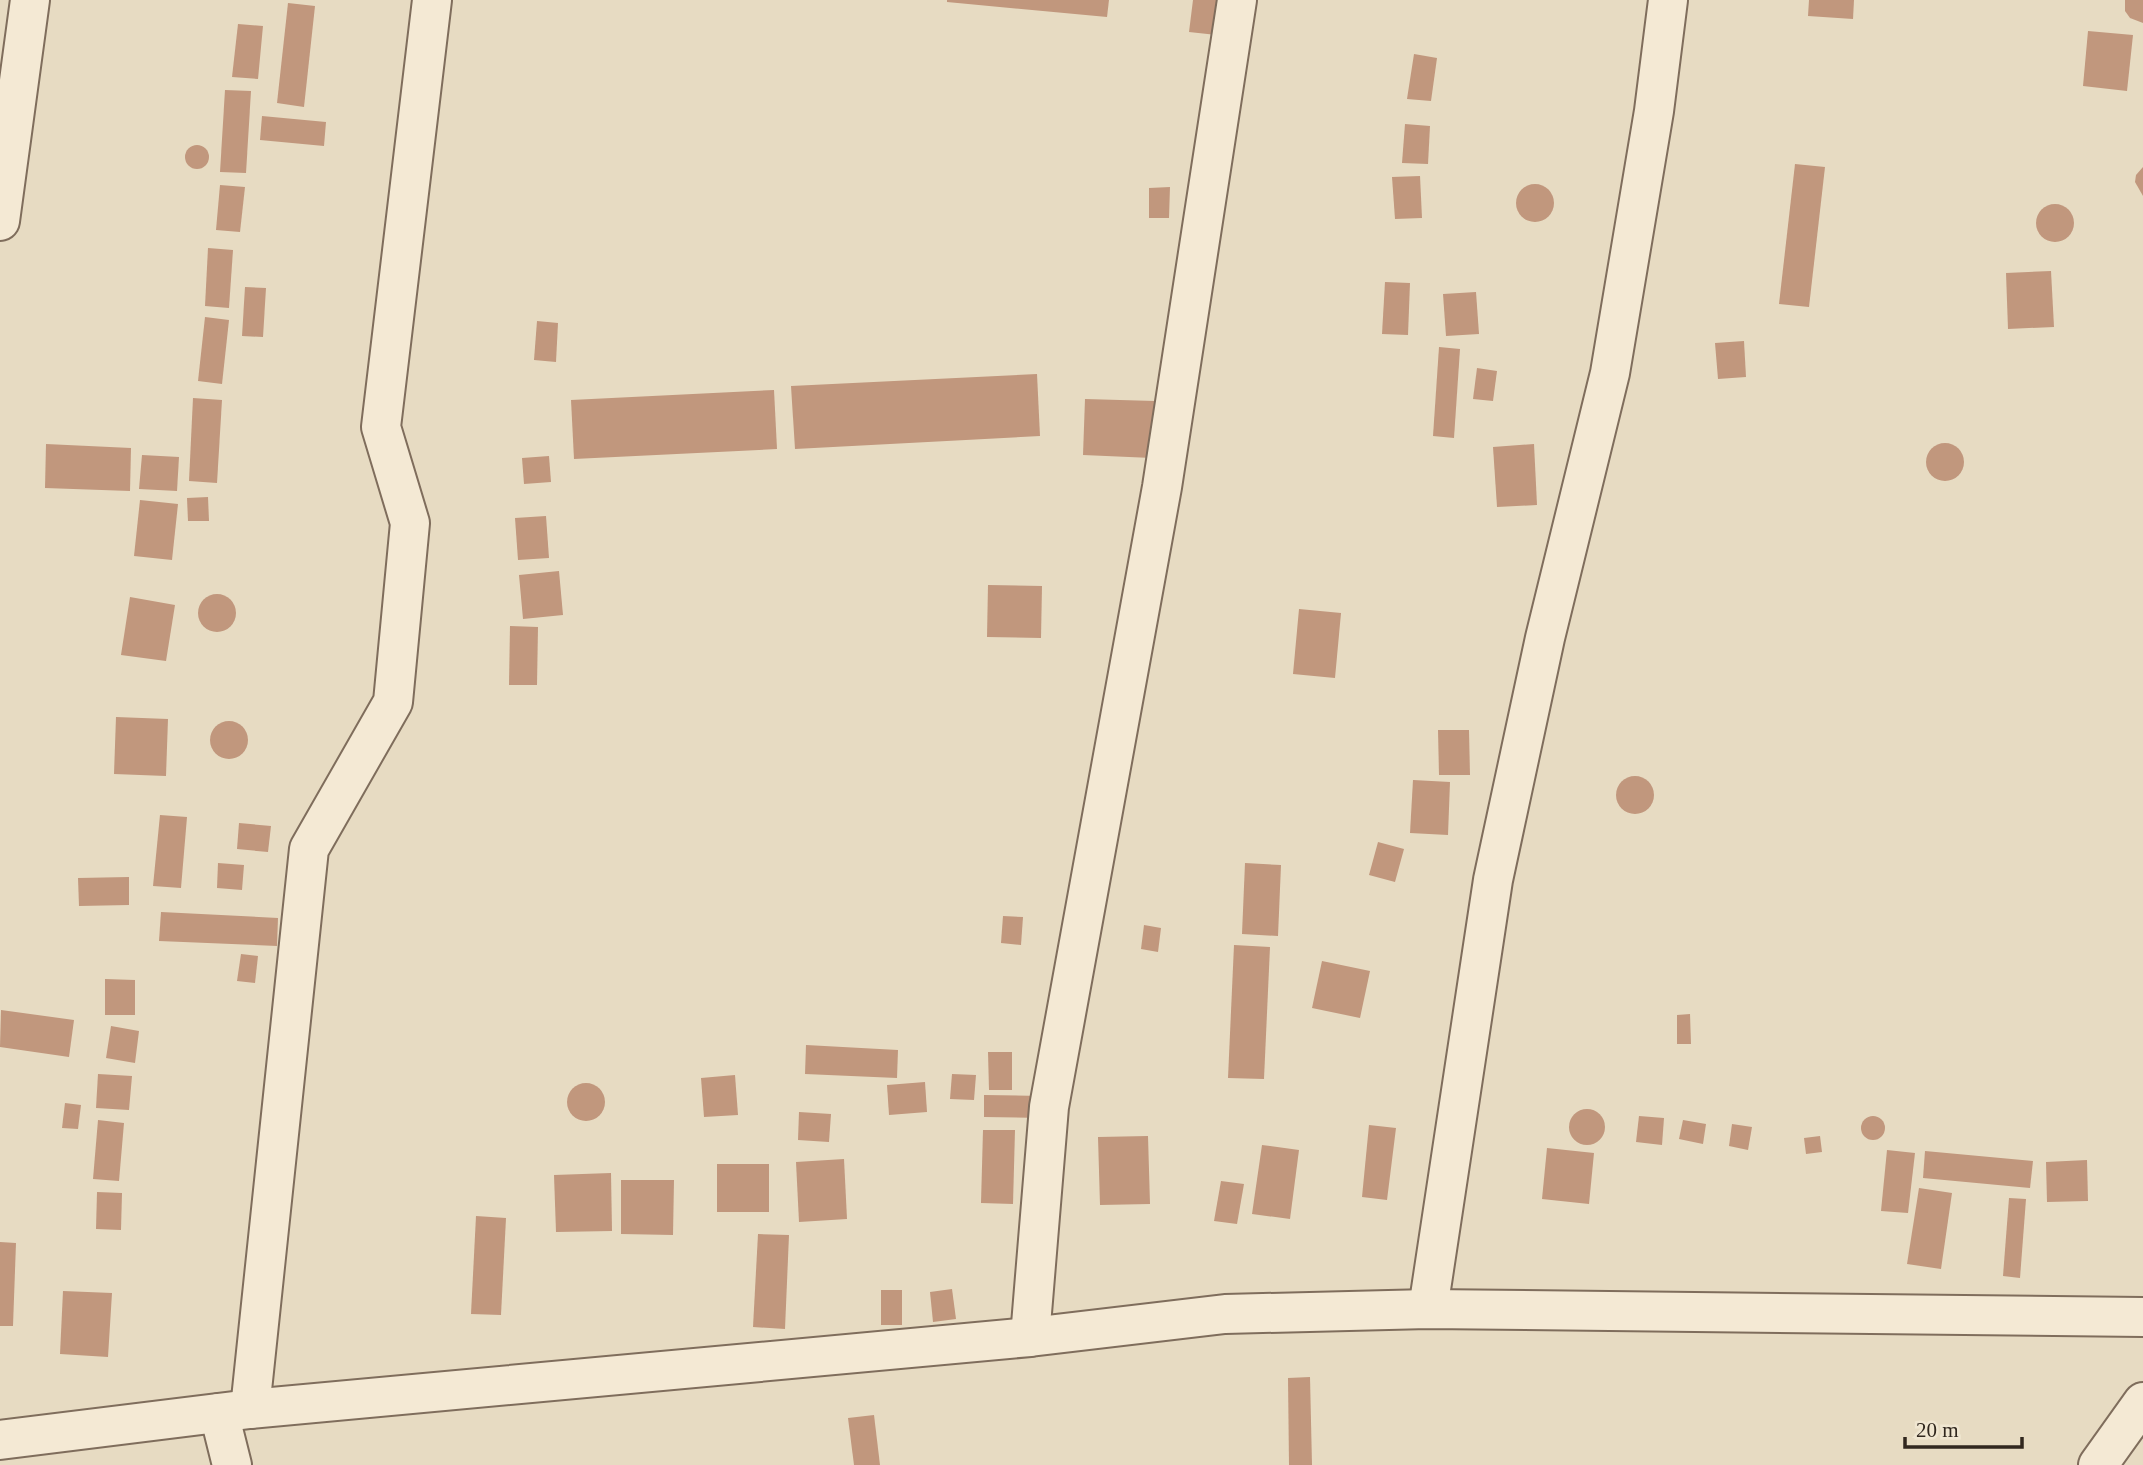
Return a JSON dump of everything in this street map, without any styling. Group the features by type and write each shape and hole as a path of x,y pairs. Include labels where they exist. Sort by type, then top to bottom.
{"street":[{"path":"0,221 4,155 30,0"},
{"path":"232,1465 234,1411 258,1318 309,849 393,702 410,523 381,428 432,0"},
{"path":"1030,1336 1049,1107 1162,487 1237,0"},
{"path":"1428,1309 1493,880 1545,638 1610,373 1654,111 1668,0"},
{"path":"0,1440 234,1411 1030,1336 1225,1314 1428,1309 2143,1317"},
{"path":"2098,1465 2143,1402"}],"building":[{"path":"947,0 1109,0 1107,17"},
{"path":"1193,0 1230,0 1226,36 1189,32"},
{"path":"1809,0 1854,0 1853,19 1808,16"},
{"path":"2125,0 2143,0 2143,23 2130,18 2125,11"},
{"path":"288,3 315,6 304,107 277,103"},
{"path":"238,24 263,26 258,79 232,77"},
{"path":"2088,31 2133,35 2127,91 2083,86"},
{"path":"1414,54 1437,58 1431,101 1407,99"},
{"path":"225,90 251,91 246,173 220,172"},
{"path":"262,116 326,122 324,146 260,140"},
{"path":"1405,124 1430,126 1428,164 1402,163"},
{"path":"197,145 205,149 209,157 205,165 197,169 189,165 185,157 189,149"},
{"path":"1795,164 1825,167 1809,307 1779,304"},
{"path":"2143,167 2143,196 2135,182 2136,175"},
{"path":"1420,176 1422,218 1395,219 1392,177"},
{"path":"1535,184 1549,189 1554,203 1549,217 1535,222 1521,217 1516,203 1521,189"},
{"path":"220,185 245,187 240,232 216,230"},
{"path":"1170,187 1169,218 1149,218 1149,188"},
{"path":"2055,204 2069,209 2074,223 2069,237 2055,242 2041,237 2036,223 2041,209"},
{"path":"208,248 233,250 229,308 205,306"},
{"path":"2051,271 2054,327 2008,329 2006,273"},
{"path":"1385,282 1410,283 1408,335 1382,334"},
{"path":"245,287 266,288 263,337 242,336"},
{"path":"1476,292 1479,334 1446,336 1443,294"},
{"path":"205,317 229,320 222,384 198,381"},
{"path":"537,321 558,323 556,362 534,360"},
{"path":"1744,341 1746,377 1718,379 1715,343"},
{"path":"1439,347 1460,349 1454,438 1433,436"},
{"path":"1477,368 1497,371 1493,401 1473,399"},
{"path":"1037,374 1040,436 795,449 791,386"},
{"path":"774,390 777,449 574,459 571,400"},
{"path":"193,398 222,400 217,483 189,481"},
{"path":"1085,399 1155,401 1152,458 1083,455"},
{"path":"1945,443 1959,448 1964,462 1959,476 1945,481 1931,476 1926,462 1931,448"},
{"path":"46,444 131,448 130,491 45,488"},
{"path":"1534,444 1537,505 1497,507 1493,447"},
{"path":"142,455 179,457 177,491 139,489"},
{"path":"549,456 551,482 524,484 522,458"},
{"path":"208,497 209,521 188,521 187,498"},
{"path":"140,500 178,504 172,560 134,556"},
{"path":"546,516 549,558 518,560 515,518"},
{"path":"559,571 563,615 523,619 519,575"},
{"path":"988,585 1042,586 1041,638 987,637"},
{"path":"217,594 231,599 236,613 231,627 217,632 203,627 198,613 203,599"},
{"path":"130,597 175,605 166,661 121,655"},
{"path":"1299,609 1341,613 1335,678 1293,674"},
{"path":"510,626 538,627 537,685 509,685"},
{"path":"116,717 168,719 166,776 114,774"},
{"path":"229,721 243,726 248,740 243,754 229,759 215,754 210,740 215,726"},
{"path":"1438,730 1469,730 1470,775 1439,775"},
{"path":"1635,776 1649,781 1654,795 1649,809 1635,814 1621,809 1616,795 1621,781"},
{"path":"1413,780 1450,782 1448,835 1410,833"},
{"path":"160,815 187,817 181,888 153,886"},
{"path":"239,823 271,826 268,852 237,849"},
{"path":"1378,842 1404,849 1395,882 1369,875"},
{"path":"218,863 244,865 242,890 217,888"},
{"path":"1245,863 1281,865 1278,936 1242,934"},
{"path":"129,877 129,905 79,906 78,878"},
{"path":"161,912 278,918 277,946 159,941"},
{"path":"1003,916 1023,917 1021,945 1001,943"},
{"path":"1144,925 1161,928 1158,952 1141,949"},
{"path":"1234,945 1270,947 1264,1079 1228,1078"},
{"path":"241,954 258,956 255,983 237,981"},
{"path":"1322,961 1370,971 1360,1018 1312,1008"},
{"path":"105,979 135,980 135,1015 105,1015"},
{"path":"1,1010 74,1020 69,1057 0,1047"},
{"path":"1690,1014 1691,1044 1677,1044 1677,1015"},
{"path":"111,1026 139,1031 135,1063 106,1058"},
{"path":"806,1045 898,1050 897,1078 805,1074"},
{"path":"988,1052 1012,1052 1012,1090 989,1090"},
{"path":"98,1074 132,1076 129,1110 96,1108"},
{"path":"952,1074 976,1075 974,1100 950,1099"},
{"path":"735,1075 738,1115 704,1117 701,1078"},
{"path":"925,1082 927,1112 889,1115 887,1085"},
{"path":"586,1083 600,1088 605,1102 600,1116 586,1121 572,1116 567,1102 572,1088"},
{"path":"984,1095 1041,1096 1041,1118 984,1117"},
{"path":"65,1103 81,1105 78,1129 62,1128"},
{"path":"1587,1109 1600,1114 1605,1127 1600,1140 1587,1145 1574,1140 1569,1127 1574,1114"},
{"path":"799,1112 831,1114 829,1142 798,1140"},
{"path":"1639,1116 1664,1118 1662,1145 1636,1142"},
{"path":"1868,1116 1878,1116 1885,1123 1885,1133 1878,1140 1868,1140 1861,1133 1861,1123"},
{"path":"98,1120 124,1123 119,1181 93,1179"},
{"path":"1683,1120 1706,1124 1703,1144 1679,1139"},
{"path":"1732,1124 1752,1127 1748,1150 1729,1146"},
{"path":"1369,1125 1396,1128 1387,1200 1362,1197"},
{"path":"983,1130 1015,1130 1013,1204 981,1203"},
{"path":"1148,1136 1150,1204 1100,1205 1098,1137"},
{"path":"1820,1136 1822,1152 1806,1154 1804,1138"},
{"path":"1262,1145 1299,1150 1290,1219 1252,1214"},
{"path":"1547,1148 1594,1153 1589,1204 1542,1199"},
{"path":"1887,1150 1915,1153 1908,1213 1881,1211"},
{"path":"1925,1151 2033,1161 2030,1188 1923,1178"},
{"path":"844,1159 847,1219 799,1222 796,1162"},
{"path":"2087,1160 2088,1201 2047,1202 2046,1162"},
{"path":"717,1164 769,1164 769,1212 717,1212"},
{"path":"611,1173 612,1231 556,1232 554,1175"},
{"path":"621,1180 674,1180 673,1235 621,1234"},
{"path":"1221,1181 1244,1184 1237,1224 1214,1221"},
{"path":"1919,1188 1952,1193 1941,1269 1907,1264"},
{"path":"97,1192 122,1193 121,1230 96,1229"},
{"path":"2009,1198 2026,1199 2020,1278 2003,1276"},
{"path":"476,1216 506,1218 501,1315 471,1314"},
{"path":"758,1234 789,1235 785,1329 753,1327"},
{"path":"0,1242 16,1243 13,1326 0,1326"},
{"path":"952,1289 956,1319 933,1322 930,1292"},
{"path":"881,1290 902,1290 902,1325 881,1325"},
{"path":"63,1291 112,1293 108,1357 60,1354"},
{"path":"1310,1377 1312,1465 1289,1465 1288,1378"},
{"path":"874,1415 880,1465 854,1465 848,1418"}]}
